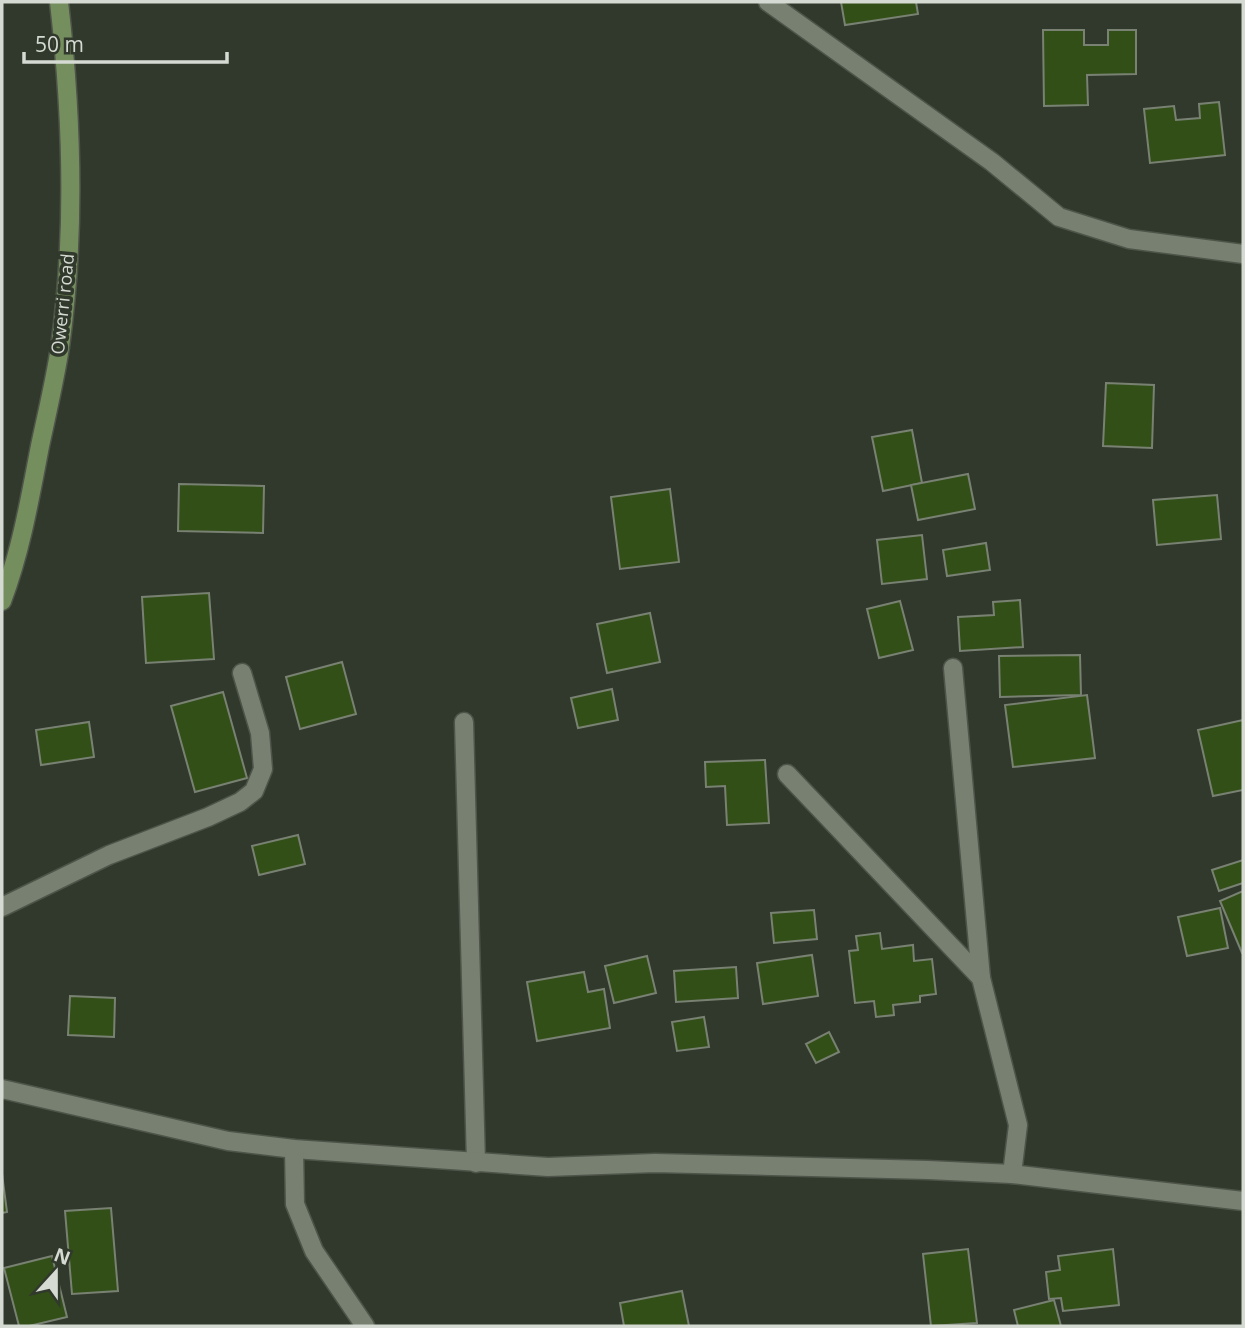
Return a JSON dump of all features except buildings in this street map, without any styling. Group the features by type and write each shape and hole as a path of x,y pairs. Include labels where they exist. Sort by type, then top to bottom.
{"main road":[{"name":"Owerri road","path":"2,601 12,575 27,516 60,347 68,254 70,144 66,59 59,2"}],"street":[{"path":"768,2 992,162 1059,217 1129,239 1243,254"},
{"path":"953,668 981,978 1018,1125 1012,1174"},
{"path":"2,907 109,855 208,817 240,802 254,790 263,769 260,733 242,673"},
{"path":"464,722 476,1163"},
{"path":"787,774 981,978"},
{"path":"2,1088 228,1141 294,1149 548,1167 655,1163 1012,1174 1243,1200"},
{"path":"294,1149 295,1204 314,1251 365,1326"}]}
